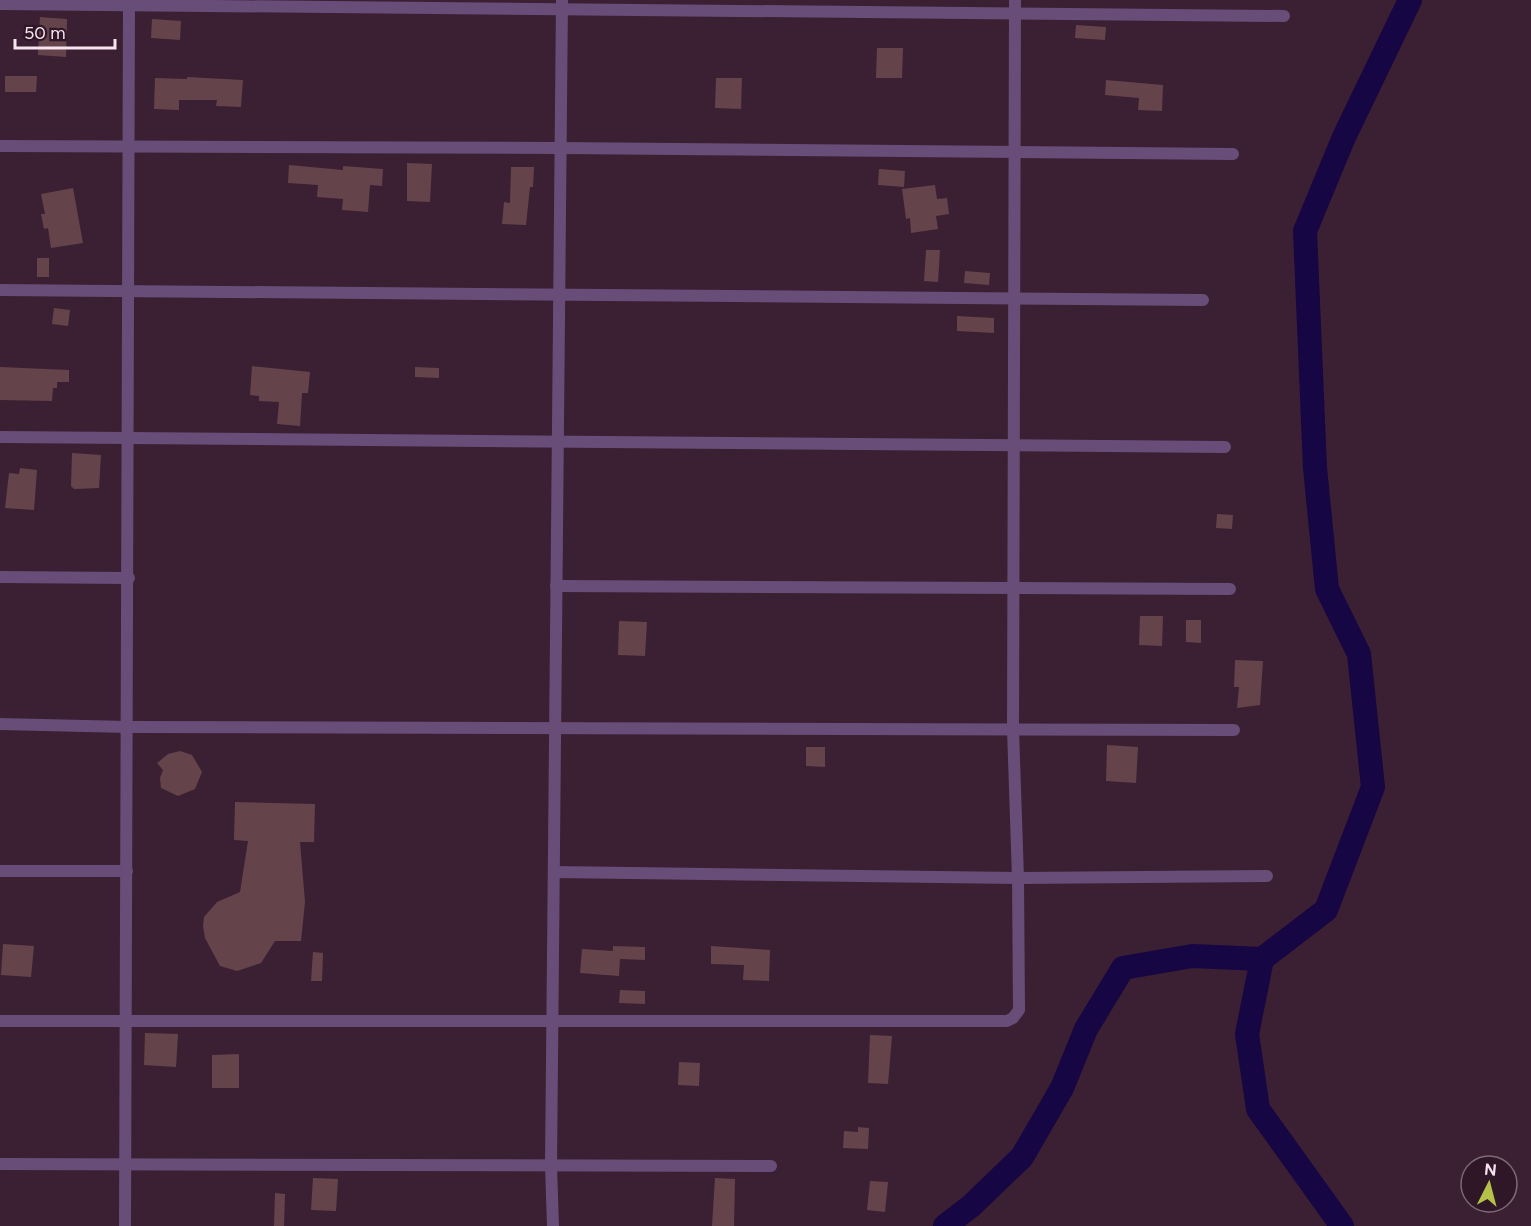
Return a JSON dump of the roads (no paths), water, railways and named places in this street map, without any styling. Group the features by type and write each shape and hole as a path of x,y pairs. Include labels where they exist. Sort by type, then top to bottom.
{"street":[{"path":"0,1021 1006,1021 1013,1018 1019,1010 1018,878 1013,729 1015,0"},
{"path":"0,4 129,2 562,5 1015,14 1284,16"},
{"path":"125,1226 129,578 129,2"},
{"path":"553,1226 551,1166 562,5"},
{"path":"0,146 1233,154"},
{"path":"0,290 129,289 1203,300"},
{"path":"0,437 1225,447"},
{"path":"0,577 129,578"},
{"path":"556,586 1230,589"},
{"path":"0,724 128,727 1234,730"},
{"path":"0,870 127,871"},
{"path":"554,872 1018,878 1267,876"},
{"path":"0,1164 771,1166"}],"waterway":[{"path":"945,1226 971,1206 1022,1157 1062,1088 1086,1029 1123,968 1192,956 1262,959 1326,910 1373,787 1359,654 1327,589 1315,468 1305,231 1344,137 1410,0"},
{"path":"1262,959 1247,1034 1258,1109 1342,1226"}]}
